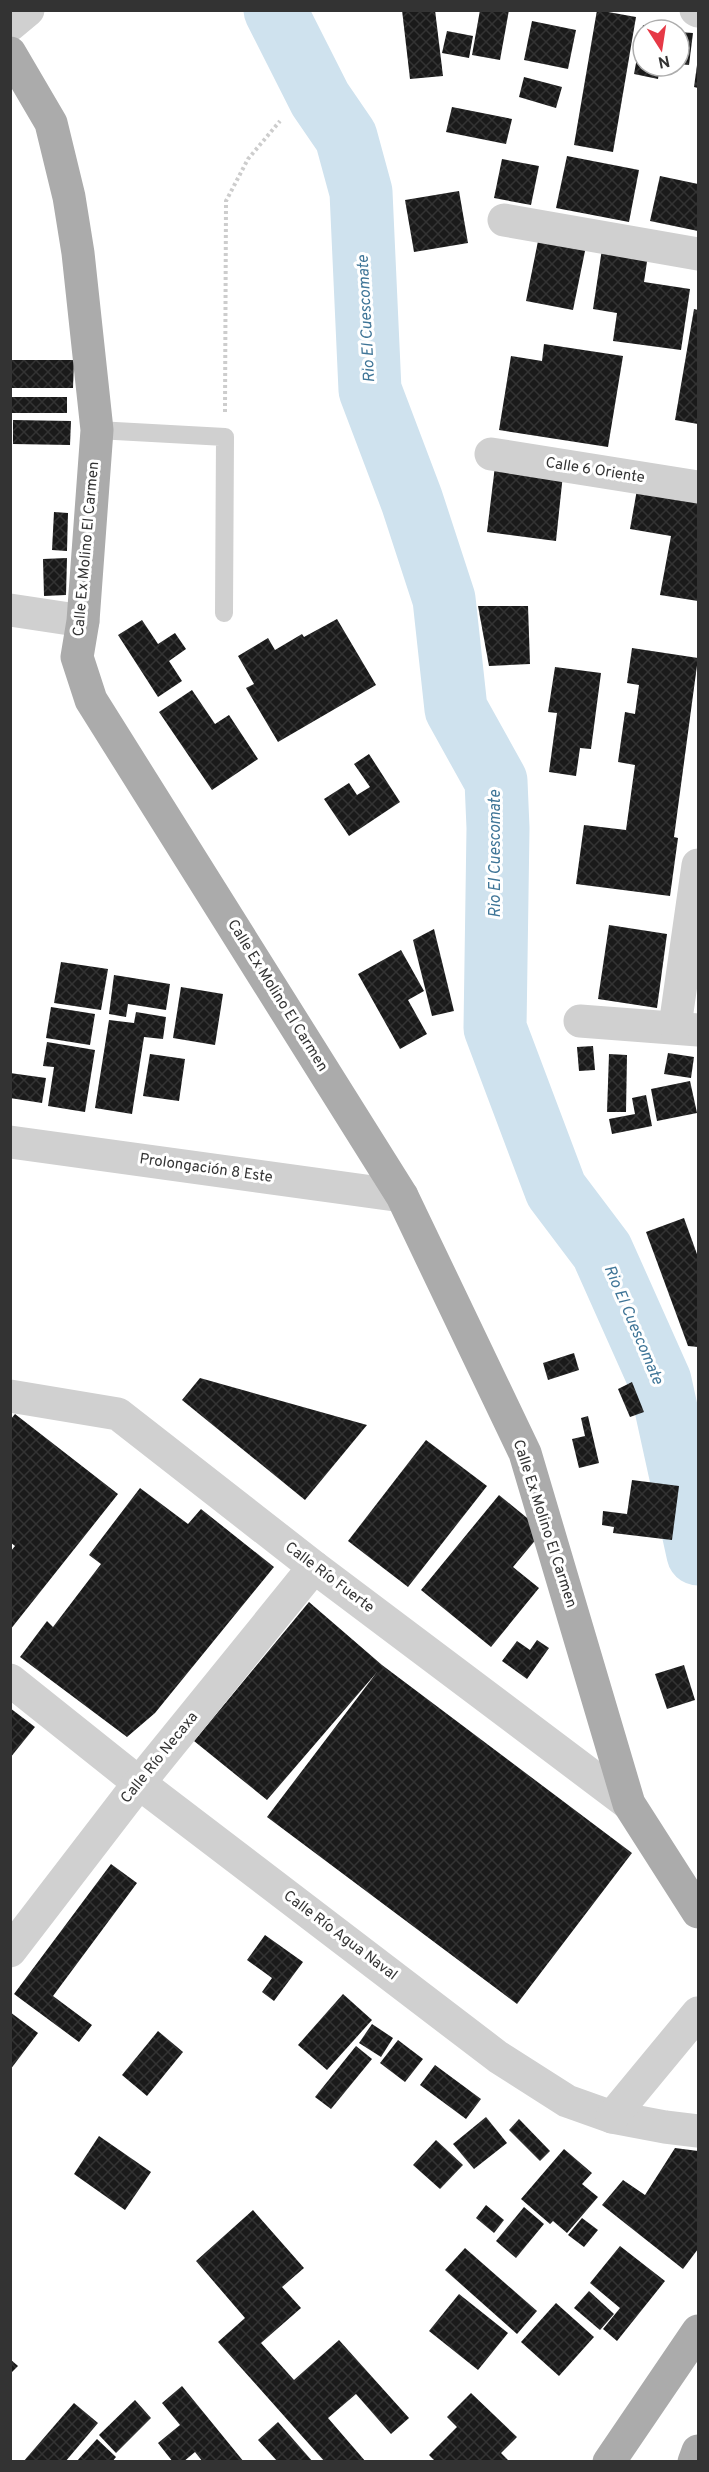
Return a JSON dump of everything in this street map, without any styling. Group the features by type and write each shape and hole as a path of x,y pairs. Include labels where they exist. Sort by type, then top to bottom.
{"main road":[{"name":"Calle Ex Molino El Carmen","path":"10,53 51,123 69,197 78,253 98,430 83,621 77,657 91,700 402,1196 525,1453 629,1804 699,1912"},
{"path":"609,2462 699,2331"},
{"path":"694,2462 699,2451"}],"street":[{"path":"10,25 28,10"},
{"path":"504,220 699,254"},
{"name":"Calle 6 Oriente","path":"491,454 699,487"},
{"path":"10,610 83,621"},
{"path":"580,1021 687,1028 699,865"},
{"name":"Prolongación 8 Este","path":"10,1142 402,1196"},
{"name":"Calle Río Fuerte","path":"10,1396 118,1414 314,1567 629,1804"},
{"name":"Calle Río Necaxa","path":"10,1951 139,1783 314,1567"},
{"name":"Calle Río Agua Naval","path":"10,1680 139,1783 498,2056 567,2101 612,2117 699,2131"},
{"path":"612,2117 699,2013"}],"lane":[{"path":"98,430 225,437 224,613"}],"path":[{"path":"225,437 226,201 248,159 280,121"}],"building":[{"path":"402,10 435,10 443,76 410,79"},
{"path":"480,10 509,10 500,60 472,55"},
{"path":"597,10 636,17 631,18 631,46 613,152 574,145"},
{"path":"532,21 576,30 568,69 524,60"},
{"path":"447,31 473,36 469,58 442,53"},
{"path":"698,65 698,88 694,87"},
{"path":"524,77 562,87 556,108 519,97"},
{"path":"452,107 512,119 506,144 446,132"},
{"path":"567,156 639,170 629,222 556,208"},
{"path":"502,159 539,166 531,205 494,198"},
{"path":"660,176 698,184 698,231 650,221"},
{"path":"459,191 468,243 414,252 405,200"},
{"path":"539,236 586,246 573,310 526,301"},
{"path":"602,249 648,255 644,282 690,289 681,350 613,341 617,313 593,309"},
{"path":"694,309 698,310 698,424 675,420"},
{"path":"544,344 623,356 608,447 499,430 511,356 542,361"},
{"path":"10,360 74,360 73,388 10,388"},
{"path":"10,397 67,397 67,413 10,413"},
{"path":"13,420 71,421 70,445 13,444"},
{"path":"495,466 563,474 556,541 487,532"},
{"path":"638,484 698,494 698,601 660,595 671,536 630,529"},
{"path":"54,512 68,513 67,551 52,550"},
{"path":"67,558 66,595 44,596 43,559"},
{"path":"478,606 528,606 530,664 489,666"},
{"path":"337,619 376,685 278,742 246,688 254,684 238,656 268,638 275,650 302,634 304,637"},
{"path":"142,620 158,644 175,633 186,649 169,661 182,681 158,697 118,635"},
{"path":"632,648 698,658 674,837 678,838 670,896 576,884 584,825 626,830 635,765 618,762 625,712 635,714 639,685 627,683"},
{"path":"555,667 601,673 591,749 580,748 576,776 549,772 557,713 548,712"},
{"path":"192,690 215,724 229,715 258,759 212,790 159,712"},
{"path":"369,754 400,802 349,836 324,799 349,783 357,795 370,787 354,764"},
{"path":"609,925 667,934 657,1008 598,999"},
{"path":"434,929 454,1011 432,1016 413,940"},
{"path":"401,950 424,991 408,1000 427,1034 400,1049 358,974"},
{"path":"61,962 108,969 101,1010 54,1003"},
{"path":"114,975 170,984 166,1010 128,1004 126,1017 109,1014"},
{"path":"181,987 223,994 215,1045 173,1038"},
{"path":"51,1007 95,1014 90,1045 46,1038"},
{"path":"136,1012 166,1017 163,1039 144,1037 132,1114 95,1108 109,1020 134,1023"},
{"path":"47,1042 95,1050 85,1112 48,1106 54,1067 43,1066"},
{"path":"593,1046 595,1070 579,1071 577,1047"},
{"path":"668,1053 694,1057 691,1078 664,1074"},
{"path":"150,1054 185,1059 179,1101 143,1096"},
{"path":"609,1054 627,1055 626,1112 607,1112"},
{"path":"10,1073 46,1078 42,1103 10,1098"},
{"path":"690,1081 697,1113 657,1121 651,1089"},
{"path":"646,1095 652,1126 612,1134 609,1119 635,1114 632,1098"},
{"path":"684,1218 698,1257 698,1347 688,1346 646,1232"},
{"path":"574,1353 579,1370 548,1380 543,1363"},
{"path":"200,1378 367,1425 305,1500 182,1400"},
{"path":"632,1382 644,1412 630,1417 618,1389"},
{"path":"15,1414 118,1494 10,1630 10,1552 15,1546 10,1542 10,1420"},
{"path":"588,1416 599,1463 579,1468 572,1439 585,1436 581,1418"},
{"path":"426,1440 487,1486 408,1587 348,1541"},
{"path":"632,1480 679,1486 672,1540 613,1533 614,1527 602,1525 603,1511 627,1514"},
{"path":"140,1488 188,1524 201,1509 274,1567 155,1713 127,1737 20,1657 47,1621 53,1627 101,1564 89,1555"},
{"path":"499,1495 543,1531 513,1567 539,1588 491,1647 421,1590"},
{"path":"309,1602 382,1665 632,1853 517,2004 267,1817 377,1672 267,1800 194,1741"},
{"path":"537,1640 549,1648 527,1679 502,1661 517,1641 530,1650"},
{"path":"684,1665 695,1700 667,1709 655,1674"},
{"path":"10,1708 35,1727 10,1758"},
{"path":"111,1864 137,1883 53,1996 92,2025 79,2042 14,1994"},
{"path":"265,1935 303,1962 274,2001 262,1992 272,1978 247,1960"},
{"path":"343,1994 372,2020 327,2070 298,2045"},
{"path":"10,2012 38,2033 10,2070"},
{"path":"372,2024 393,2038 381,2057 359,2043"},
{"path":"158,2031 183,2052 147,2096 122,2075"},
{"path":"398,2040 423,2059 405,2082 380,2063"},
{"path":"356,2046 372,2059 331,2109 315,2097"},
{"path":"435,2065 481,2099 466,2119 420,2085"},
{"path":"486,2117 507,2143 474,2169 453,2144"},
{"path":"519,2119 550,2151 540,2161 509,2130"},
{"path":"99,2136 151,2172 125,2210 74,2174"},
{"path":"436,2140 463,2165 440,2189 413,2165"},
{"path":"675,2148 698,2151 698,2249 683,2269 602,2205 623,2180 645,2195"},
{"path":"564,2149 592,2173 582,2184 598,2197 567,2233 553,2221 550,2224 521,2199"},
{"path":"486,2205 504,2220 494,2233 476,2218"},
{"path":"524,2207 544,2224 516,2258 496,2241"},
{"path":"253,2210 304,2268 282,2287 301,2308 261,2343 294,2380 339,2340 409,2418 391,2434 356,2394 328,2418 366,2462 325,2462 218,2342 245,2318 196,2261"},
{"path":"582,2218 598,2230 584,2247 568,2235"},
{"path":"620,2246 665,2281 617,2341 603,2329 620,2308 590,2283"},
{"path":"465,2248 537,2311 517,2334 445,2270"},
{"path":"589,2291 614,2314 600,2330 574,2308"},
{"path":"459,2294 508,2333 478,2370 429,2331"},
{"path":"556,2303 594,2337 559,2376 521,2342"},
{"path":"10,2359 18,2366 10,2374"},
{"path":"182,2386 244,2462 203,2462 195,2452 183,2462 173,2462 158,2443 180,2425 162,2403"},
{"path":"471,2393 517,2437 501,2453 510,2462 436,2462 429,2455 457,2427 447,2417"},
{"path":"135,2400 151,2418 116,2453 99,2435"},
{"path":"74,2403 98,2423 65,2462 23,2462"},
{"path":"278,2422 313,2462 278,2462 258,2440"},
{"path":"97,2439 116,2457 112,2462 76,2462"}],"waterway":[{"name":"Rio El Cuescomate","path":"275,10 320,99 346,137 361,192 370,390 412,501 444,599 456,709 496,781 498,828 495,1028 556,1190 602,1251 660,1381 698,1554"}]}
